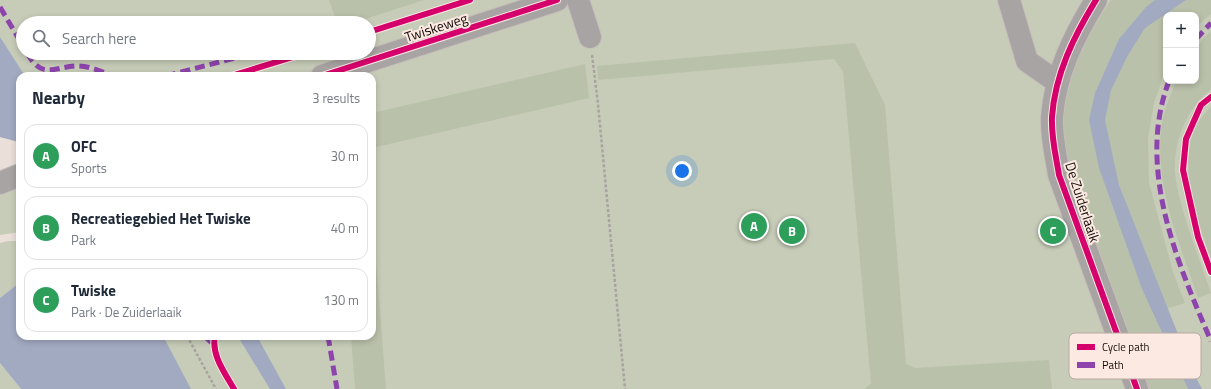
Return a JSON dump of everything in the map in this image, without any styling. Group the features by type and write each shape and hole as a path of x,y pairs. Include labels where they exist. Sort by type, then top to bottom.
{"street":[{"name":"Twiskeweg","path":"376,59 557,0"},
{"path":"578,0 590,37"},
{"path":"1009,0 1027,61 1057,82"},
{"name":"De Zuiderlaaik","path":"1096,0 1082,23 1057,82 1052,117 1053,141 1059,175 1117,333"},
{"name":"Twiskeweg","path":"334,72 371,60"},
{"name":"De Zuiderlaaik","path":"1133,379 1137,389"}],"path":[{"path":"590,37 598,104 625,389"},
{"path":"189,340 216,389"}],"green space":[{"path":"0,0 1211,0 1211,389 148,389 122,340 376,340 376,72 16,72 16,78 0,85"},
{"path":"329,0 424,0 375,16 335,16"},
{"path":"1111,0 1211,0 1211,14 1199,24 1199,12 1163,12 1163,78 1154,103 1148,138 1149,183 1173,272 1185,303 1155,312 1164,333 1126,333 1068,166 1061,138 1062,113 1070,79 1092,30"},
{"path":"1211,31 1211,89 1195,106 1183,126 1176,149 1175,161 1177,187 1181,202 1211,293 1198,298 1170,216 1165,194 1160,152 1162,124 1175,84 1199,84 1199,46"},
{"path":"855,43 885,105 906,364 915,368 1049,360 1052,389 864,389 871,384 843,71 834,59 598,80 597,66"},
{"path":"585,64 589,98 376,147 376,112"},
{"path":"1211,106 1211,260 1200,227 1191,191 1188,155 1191,138 1198,123"},
{"path":"16,182 16,233 0,235 0,188"},
{"path":"16,241 16,285 0,298 0,243"},
{"path":"376,260 386,389 355,389 351,340 376,340"},
{"path":"0,363 21,389 0,389"},
{"path":"1142,379 1184,379 1188,389 1146,389"}],"water":[{"path":"1155,0 1186,0 1168,12 1163,12 1163,16 1145,28 1128,55 1111,90 1105,120 1119,185 1178,333 1162,333 1142,289 1099,168 1089,120 1095,93 1119,39 1146,7"},
{"path":"0,37 22,72 16,72 16,141 0,137"},
{"path":"16,285 16,340 165,340 191,389 21,389 0,363 0,298"},
{"path":"240,340 259,340 286,389 270,389"},
{"path":"1183,379 1197,379 1202,389 1188,389"}],"marked path":[{"path":"0,7 16,34"},
{"path":"1199,36 1211,23"},
{"path":"31,60 38,66 48,70 80,66 103,72"},
{"path":"181,72 227,60"},
{"path":"1168,84 1160,114 1157,147 1159,180 1165,214 1174,247 1185,279 1211,341"},
{"path":"208,340 213,344"},
{"path":"329,340 337,389"}],"cycle path":[{"path":"376,30 470,0"},
{"path":"376,59 557,0"},
{"path":"1096,0 1080,27 1061,71 1054,101 1052,124 1059,175 1117,333"},
{"path":"244,72 283,60"},
{"path":"334,72 371,60"},
{"path":"1211,97 1201,105 1186,139 1183,170 1198,237 1211,272"},
{"path":"214,340 217,357 234,389"},
{"path":"1133,379 1137,389"}],"place":[{"name":"OFC","path":"754,226"},
{"name":"Recreatiegebied Het Twiske","path":"792,231"},
{"name":"Twiske","path":"1053,231"}]}
